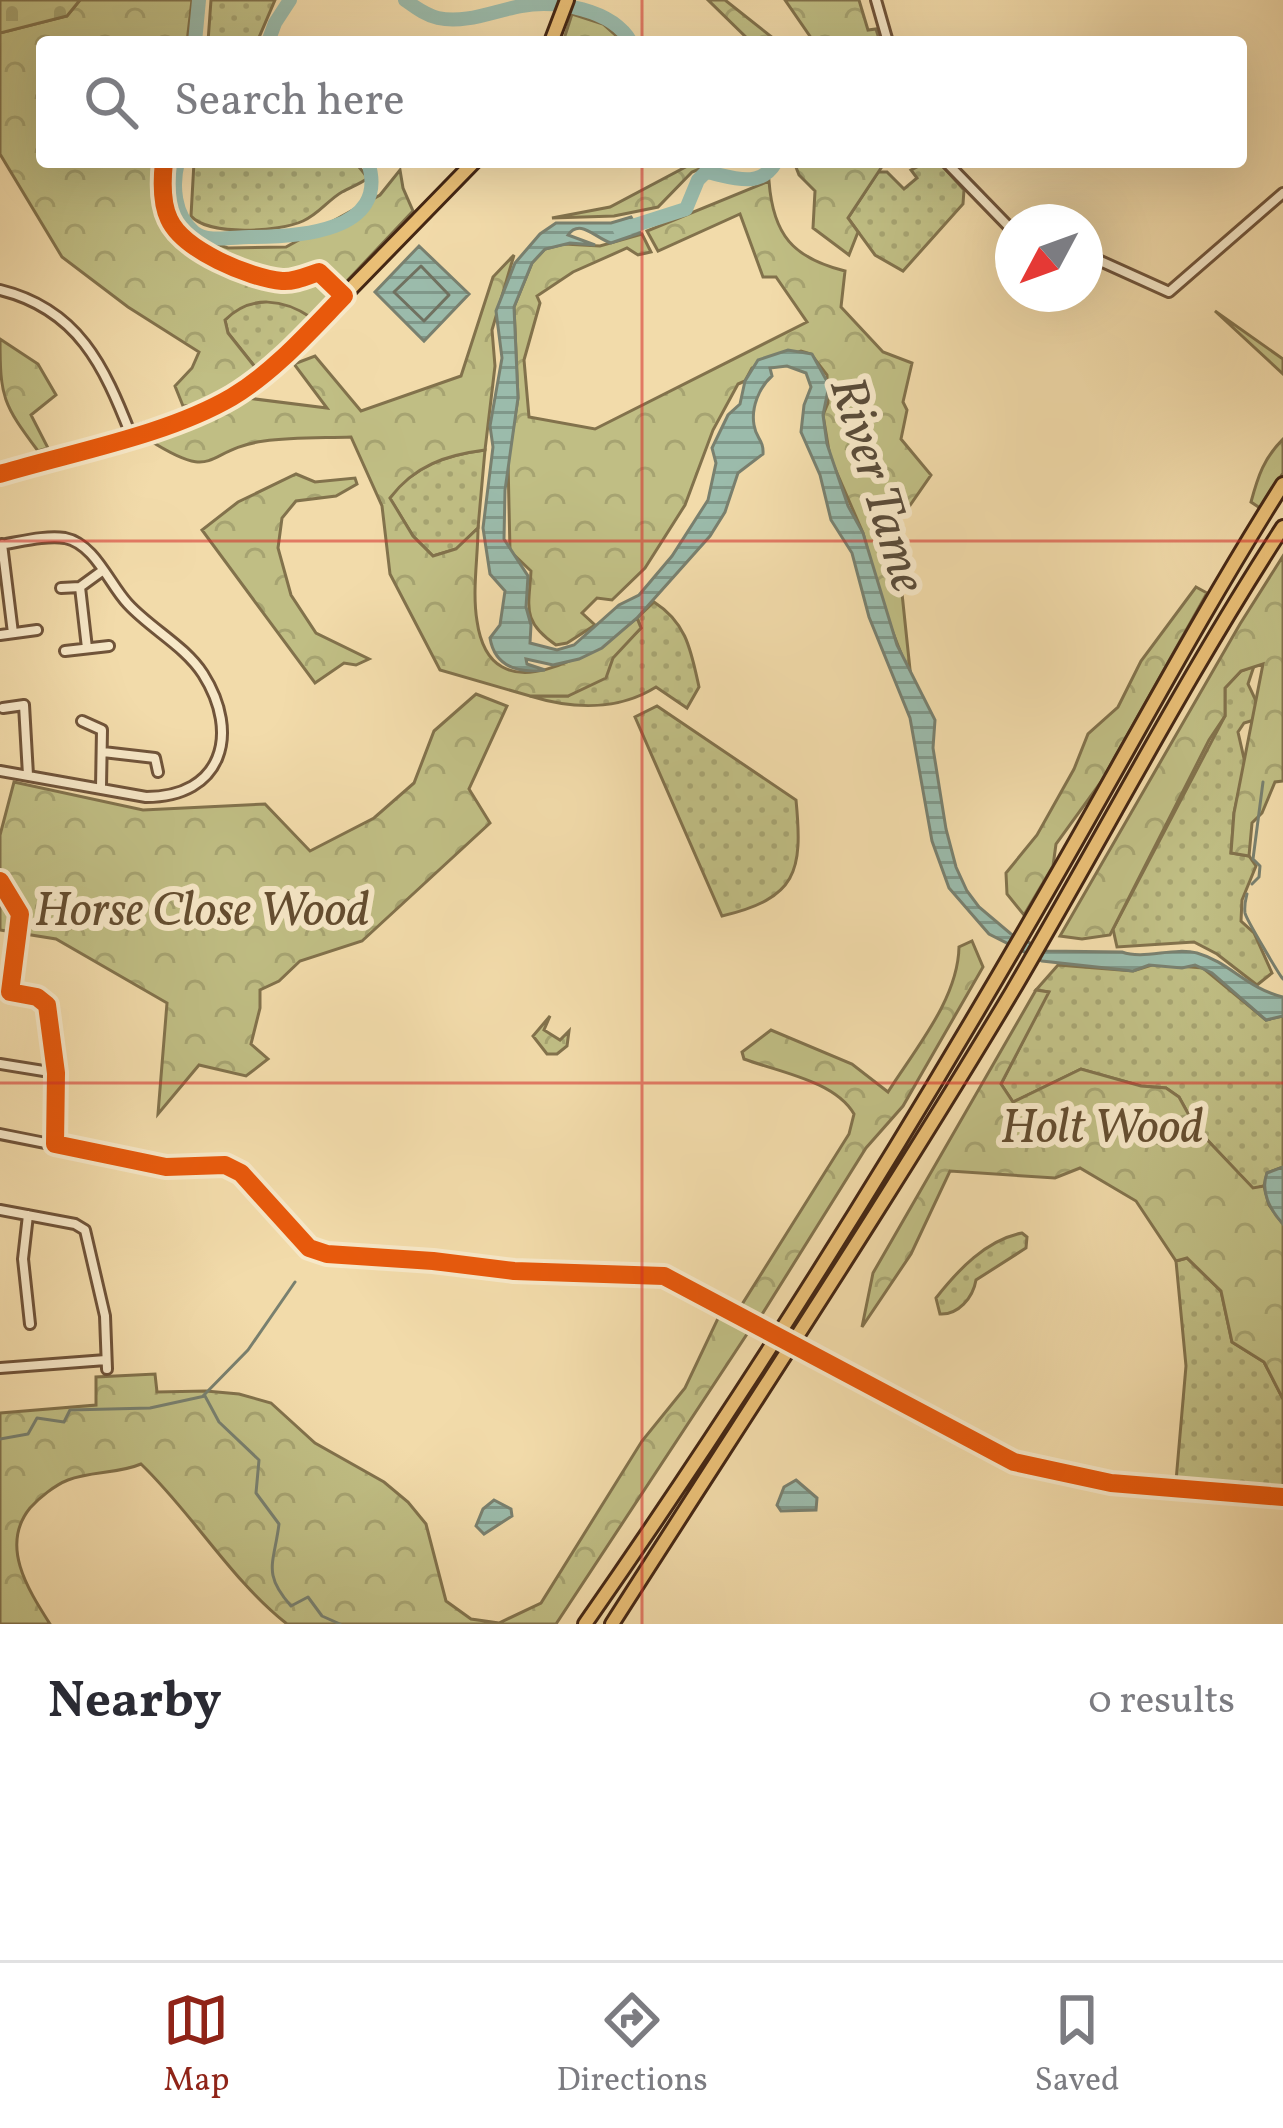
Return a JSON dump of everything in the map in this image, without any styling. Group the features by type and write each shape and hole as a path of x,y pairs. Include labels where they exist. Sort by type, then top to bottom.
{"highway":[{"path":"554,36 567,0"},
{"path":"0,474 221,403 278,362 468,168"},
{"path":"585,1624 696,1465 993,982 1283,484"},
{"path":"612,1624 1012,992 1156,736 1283,527"}],"street":[{"path":"876,0 886,36"},
{"path":"952,168 995,212"},
{"path":"1103,262 1169,292 1283,193"},
{"path":"0,290 45,305 73,329 103,370 131,435"},
{"path":"0,771 146,797 170,797 197,786 219,762 223,732 202,673 127,603 83,547 65,538 1,544 13,633"},
{"path":"61,588 80,587 102,571"},
{"path":"80,587 87,648"},
{"path":"0,635 37,630"},
{"path":"65,651 109,646"},
{"path":"4,708 24,705 28,775"},
{"path":"82,721 102,730 101,787"},
{"path":"103,752 155,758 158,772"},
{"path":"0,991 37,997 47,1005 56,1073 55,1144"},
{"path":"0,1064 56,1073"},
{"path":"0,1134 166,1166 225,1165 251,1183"},
{"path":"0,1210 86,1230 105,1316 106,1365 0,1368"},
{"path":"28,1215 23,1259 30,1324"}],"green space":[{"path":"0,0 80,0 67,16 0,33"},
{"path":"80,0 192,0 188,36 36,36 36,168 172,168 172,207 188,234 228,248 286,247 380,195 400,170 413,211 312,318 268,302 246,306 225,320 228,333 259,372 195,405 183,406 175,386 199,352 62,257 0,154 0,33 67,16"},
{"path":"211,0 275,0 260,36 208,36"},
{"path":"708,0 725,0 770,36 745,36"},
{"path":"785,0 859,0 868,30 876,29 878,36 810,36"},
{"path":"572,14 603,24 616,36 565,36"},
{"path":"194,168 360,168 368,178 292,225 228,229 191,216"},
{"path":"684,168 702,168 692,172 658,207 614,216 552,218 610,207"},
{"path":"796,168 881,168 848,218 858,232 849,255 813,228 815,191"},
{"path":"944,168 964,190 963,204 903,271 875,255 848,218 878,172 887,172 904,189 917,178 911,170"},
{"path":"769,181 775,216 789,241 812,259 845,271 841,307 883,352 912,363 901,439 931,475 895,527 911,679 883,607 863,533 830,457 823,415 828,403 827,375 811,354 801,351 752,368 738,384 713,430 685,505 645,568 612,600 597,598 582,613 595,625 567,643 556,645 545,636 530,612 531,571 510,551 508,461 518,398 514,307 532,263 545,249 564,244 600,246 642,234 651,252 638,255 627,248 573,272 537,296 540,303 524,360 529,417 595,429 807,322 776,277 763,277 740,214 658,251 647,231"},
{"path":"514,255 492,330 495,366 485,450 432,464 410,477 390,498 413,536 433,556 456,549 478,528 477,621 486,650 502,667 522,672 571,660 637,618 641,628 613,658 606,678 568,696 530,696 440,670 390,574 382,506 351,437 264,441 200,462 149,440 247,398 327,408 294,364 315,356 361,411 461,376 493,277"},
{"path":"268,301 292,304 312,318 259,372 228,333 225,320 239,306"},
{"path":"1215,311 1283,359 1283,374"},
{"path":"0,339 38,364 56,395 31,415 48,448 38,451 11,410 3,388"},
{"path":"1283,439 1283,473 1260,508 1251,502 1256,484 1266,460"},
{"path":"485,450 478,528 456,549 433,556 413,536 389,497 432,464"},
{"path":"296,474 315,482 355,478 357,484 336,496 296,501 282,518 278,548 291,595 316,633 369,659 356,665 344,663 315,683 202,530 238,502"},
{"path":"1283,556 1283,781 1275,782 1262,813 1252,823 1249,856 1231,853 1234,813 1263,664 1241,671 1225,688 1225,716 1110,935 1060,936 1240,624"},
{"path":"1196,587 1207,593 1101,782 1056,844 1053,866 1024,915 1007,894 1006,873 1037,835 1088,734 1118,707 1141,661"},
{"path":"654,602 674,619 690,650 699,687 687,708 656,687 611,704 562,703 530,696 568,696 641,628 637,618"},
{"path":"1254,666 1248,684 1257,703 1254,720 1238,732 1245,763 1231,853 1249,856 1256,866 1242,900 1241,921 1254,933 1272,973 1257,985 1194,942 1117,947 1113,929 1225,716 1225,688 1241,671"},
{"name":"Horse Close Wood","path":"476,694 507,706 469,789 490,823 362,941 300,961 279,981 260,990 251,1044 268,1059 246,1076 199,1065 158,1114 167,1003 56,939 0,930 0,835 14,782 143,810 265,804 310,851 374,818 414,783 434,731"},
{"path":"657,706 796,800 795,864 790,878 766,900 722,916 635,717"},
{"path":"972,941 983,967 903,1106 866,1148 761,1316 741,1306 849,1134 854,1114 834,1093 744,1059 742,1052 771,1030 852,1064 888,1092 943,1004 959,947"},
{"path":"1155,964 1203,968 1266,1020 1283,1016 1283,1167 1267,1173 1264,1186 1253,1189 1196,1128 1179,1097 1166,1088 1081,1069 1013,1102 1001,1084 1048,992 1036,990 1058,965 1133,971"},
{"name":"Holt Wood","path":"1036,990 1049,992 1001,1084 1013,1102 1081,1069 1166,1088 1179,1097 1196,1128 1253,1188 1264,1186 1269,1205 1283,1224 1283,1399 1264,1362 1232,1342 1221,1291 1187,1258 1176,1261 1136,1201 1080,1168 1055,1178 950,1171 911,1254 862,1327 873,1273"},
{"path":"550,1016 544,1030 560,1040 569,1031 567,1046 557,1054 547,1054 533,1036"},
{"path":"1022,1233 1027,1237 1026,1248 976,1280 959,1308 940,1314 936,1298 963,1267 996,1242"},
{"path":"1187,1258 1221,1291 1232,1342 1264,1362 1283,1399 1283,1486 1176,1481 1186,1366 1176,1261"},
{"path":"720,1314 749,1331 556,1624 287,1624 248,1587 141,1464 68,1480 30,1508 21,1522 17,1551 26,1581 50,1624 0,1624 0,1413 96,1405 96,1377 155,1374 157,1392 239,1394 271,1403 315,1443 384,1482 426,1524 446,1601 471,1619 499,1623 541,1603 642,1441 685,1388"}],"water":[{"path":"631,217 640,233 611,243 578,228 568,235 595,245 570,243 545,249 532,263 514,307 518,398 505,490 504,539 528,576 530,643 557,650 574,645 619,605 639,595 672,556 708,500 716,463 712,448 728,415 740,404 745,381 758,360 788,350 812,354 829,385 823,415 827,444 848,506 863,533 897,645 935,720 933,748 946,829 967,891 1011,934 1047,951 1188,952 1208,957 1283,997 1283,1016 1266,1020 1212,973 1195,965 1149,965 1133,971 1042,961 989,934 949,888 932,841 910,718 869,617 852,553 831,520 820,475 801,432 811,387 806,373 787,366 770,368 772,376 754,412 763,454 738,473 725,512 710,536 637,618 602,648 579,659 553,665 526,659 527,664 545,670 517,669 497,656 490,638 500,625 505,591 490,574 483,528 493,447 490,426 502,358 496,311 515,263 540,234 556,223 611,223"},
{"path":"419,246 469,294 424,341 375,292"},
{"path":"1283,1167 1283,1224 1270,1206 1265,1187 1267,1173"},
{"path":"796,1480 817,1498 816,1510 781,1511 777,1505 784,1487"},
{"path":"494,1500 511,1509 512,1516 484,1534 476,1526 483,1509"}],"waterway":[{"name":"River Tame","path":"196,36 199,0"},
{"name":"River Tame","path":"270,36 290,0"},
{"name":"River Tame","path":"405,0 429,15 448,19 521,6 567,6 611,22 626,36"},
{"name":"River Tame","path":"177,168 175,190 182,217 199,235 220,239 313,232 353,217 366,204 371,186 369,168"},
{"name":"River Tame","path":"620,230 686,209 706,172 754,179 771,168"},
{"path":"1252,884 1259,877 1260,866 1253,859 1263,782"},
{"path":"1247,894 1247,917 1283,979"},
{"path":"203,1396 248,1350 295,1282"},
{"path":"0,1439 28,1434 37,1418 64,1422 70,1410 150,1408 205,1396 219,1422 259,1460 256,1493 279,1524 272,1568 276,1585 291,1606 308,1597 322,1616 340,1624"}],"cycle path":[{"path":"0,474 149,432 232,397 291,350 344,296 319,272 291,281 268,279 202,251 169,219 164,168"},
{"path":"0,881 20,914 10,992 37,997 47,1005 56,1073 55,1144 166,1167 225,1165 241,1173 309,1248 327,1254 514,1271 664,1276 1014,1462 1111,1483 1283,1497"}]}
